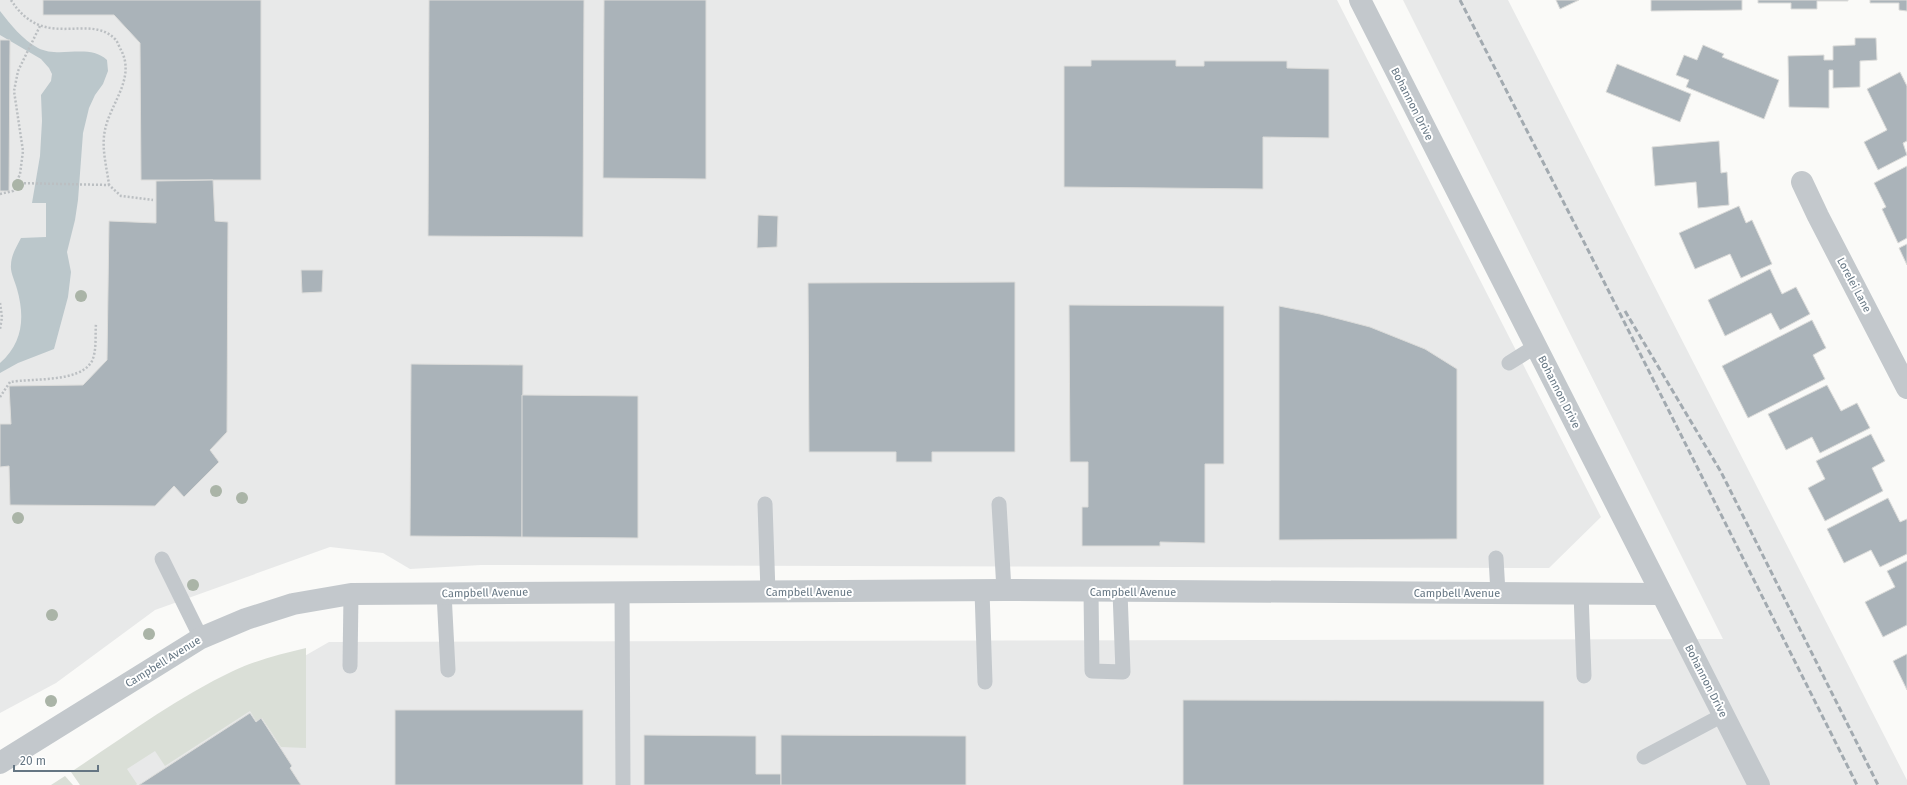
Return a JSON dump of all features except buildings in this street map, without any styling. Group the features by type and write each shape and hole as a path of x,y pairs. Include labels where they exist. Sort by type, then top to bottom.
{"street":[{"name":"Bohannon Drive","path":"1360,0 1759,785"},
{"name":"Lorelei Lane","path":"1802,182 1907,388"},
{"name":"Campbell Avenue","path":"0,763 201,638 246,619 293,604 351,594 1004,590 1091,592 1662,594"}],"lane":[{"path":"1509,363 1536,346"},
{"path":"765,504 768,592"},
{"path":"999,504 1004,590"},
{"path":"1496,558 1498,593"},
{"path":"162,559 201,638"},
{"path":"982,591 985,682"},
{"path":"622,592 623,785"},
{"path":"1091,592 1092,671 1123,672 1120,592"},
{"path":"444,593 448,670"},
{"path":"1581,593 1584,676"},
{"path":"350,666 351,594"},
{"path":"1644,757 1723,715"}],"path":[{"path":"11,0 18,12 40,26 52,29 98,29 116,39 124,56 126,69 121,92 111,111 104,132 109,185"},
{"path":"0,194 13,191 20,174 23,151 14,91 18,71 40,26"},
{"path":"16,183 109,185 122,196 153,200"},
{"path":"0,303 2,317 0,329"},
{"path":"0,397 1,393 10,382 59,379 80,370 92,362 95,351 96,324"}],"shaded area":[{"path":"0,0 1337,0 1601,517 1549,568 481,565 410,569 383,553 330,547 155,610 56,683 0,713"},
{"path":"1403,0 1508,0 1907,780 1907,785 79,785 329,642 1723,639"},
{"path":"0,11 22,36 38,48 55,52 92,52 107,60 108,71 103,84 95,95 89,108 83,133 78,200 75,220 67,252 71,272 68,297 54,349 18,363 0,373 0,363 13,347 18,338 20,329 20,299 11,271 13,254 21,238 46,237 46,203 32,203 40,156 42,121 41,95 51,81 52,74 41,59 0,35"},
{"path":"306,648 306,748 281,747 262,718 256,721 250,711 165,766 155,751 127,769 137,784 136,785 80,785 71,772 150,718 191,693 233,671 278,655"},
{"path":"65,776 73,785 51,785"}],"railway":[{"path":"1460,0 1587,248 1857,785"},
{"path":"1625,311 1721,472 1878,785"}]}
